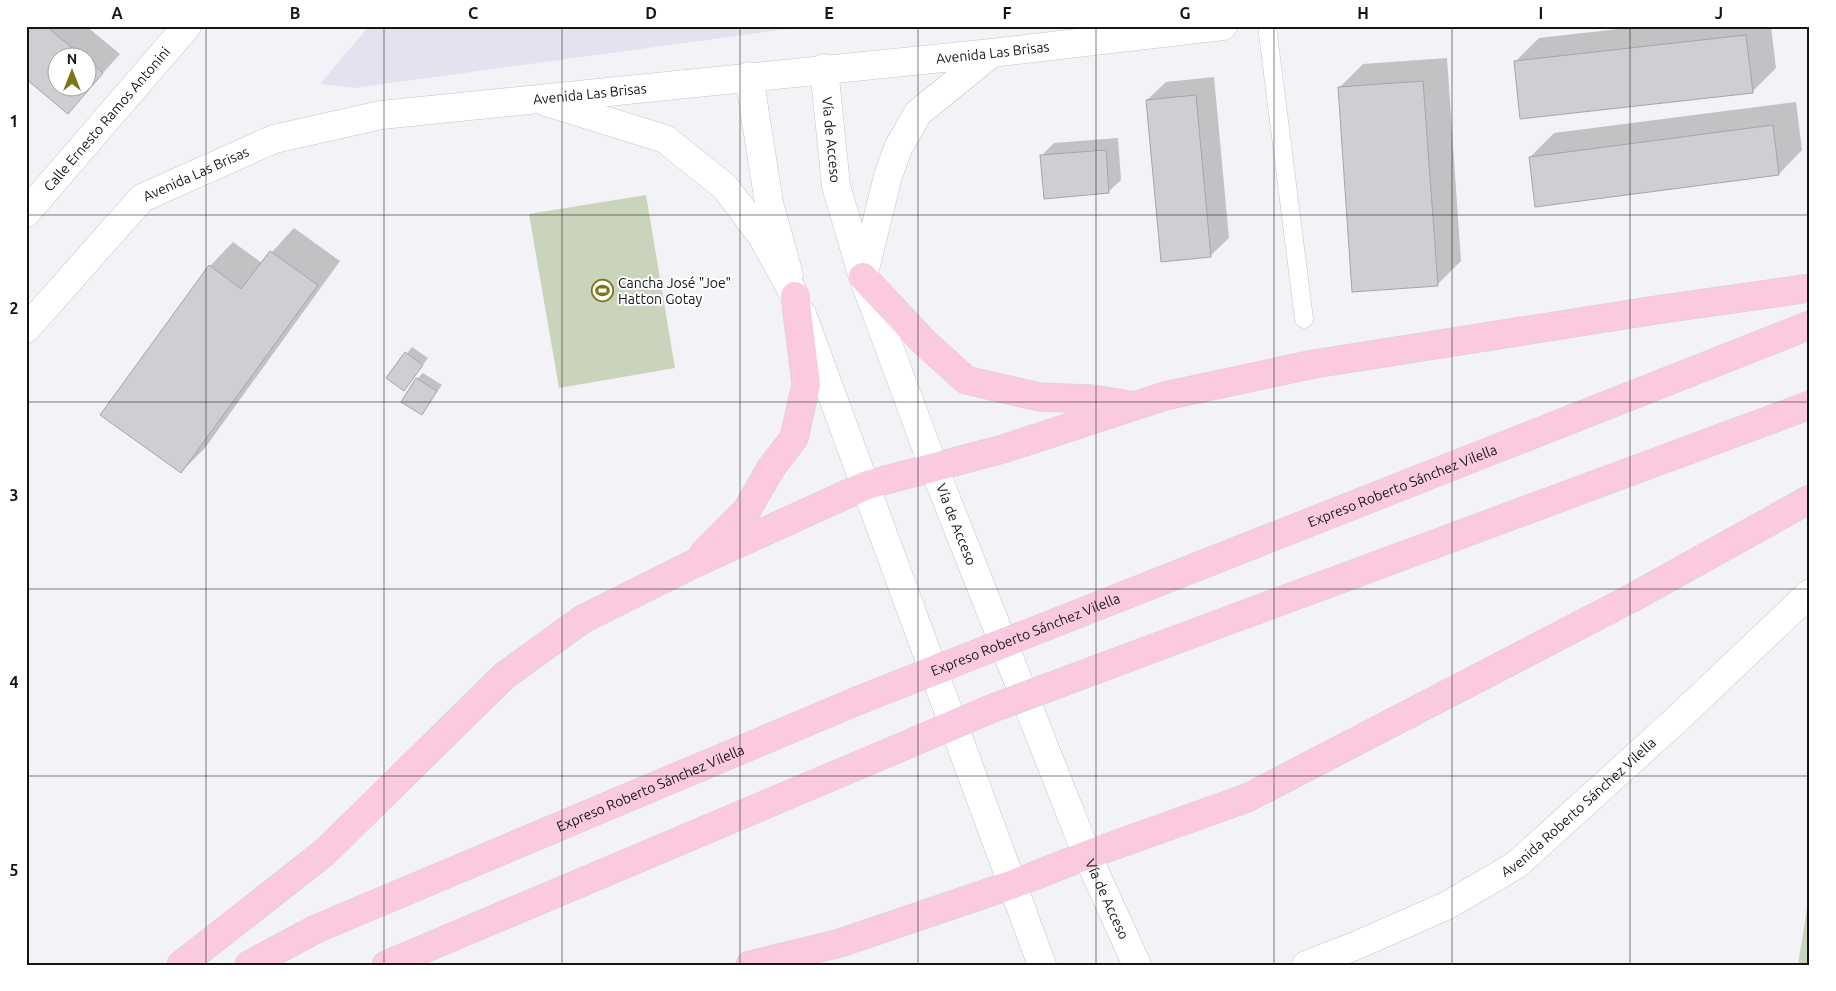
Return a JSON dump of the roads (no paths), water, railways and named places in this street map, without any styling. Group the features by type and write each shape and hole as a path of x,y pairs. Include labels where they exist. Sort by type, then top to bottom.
{"highway":[{"path":"863,277 924,342 966,380 1039,397 1092,399 1134,406"},
{"path":"181,965 325,852 504,676 583,619 691,565 867,485 1003,449 1165,396 1314,364 1656,310 1810,288"},
{"path":"691,565 746,510 771,468 794,438 806,385 795,296"},
{"name":"Expreso Roberto Sánchez Vilella","path":"249,965 316,929 857,701 1810,325"},
{"path":"386,965 992,708 1810,405"},
{"path":"750,965 840,943 1011,885 1087,855 1247,798 1630,599 1810,499"}],"street":[{"name":"Calle Ernesto Ramos Antonini","path":"26,213 187,26"},
{"name":"Avenida Las Brisas","path":"26,328 142,198 274,139 381,115 824,68 992,53 1223,26"},
{"path":"863,277 888,176 898,148 918,113 992,53"},
{"name":"Vía de Acceso","path":"824,68 836,186 863,277 934,468 1087,855 1137,965"},
{"path":"749,76 769,203 795,296 867,485 1011,885 1042,965"},
{"path":"535,98 665,139 725,188 762,236 795,296"},
{"name":"Avenida Roberto Sánchez Vilella","path":"1306,965 1356,946 1448,905 1516,865 1674,722 1810,593"}],"lane":[{"path":"1267,26 1304,319"}],"place":[{"name":"Cancha José \"Joe\" Hatton Gotay","path":"602,291"}]}
